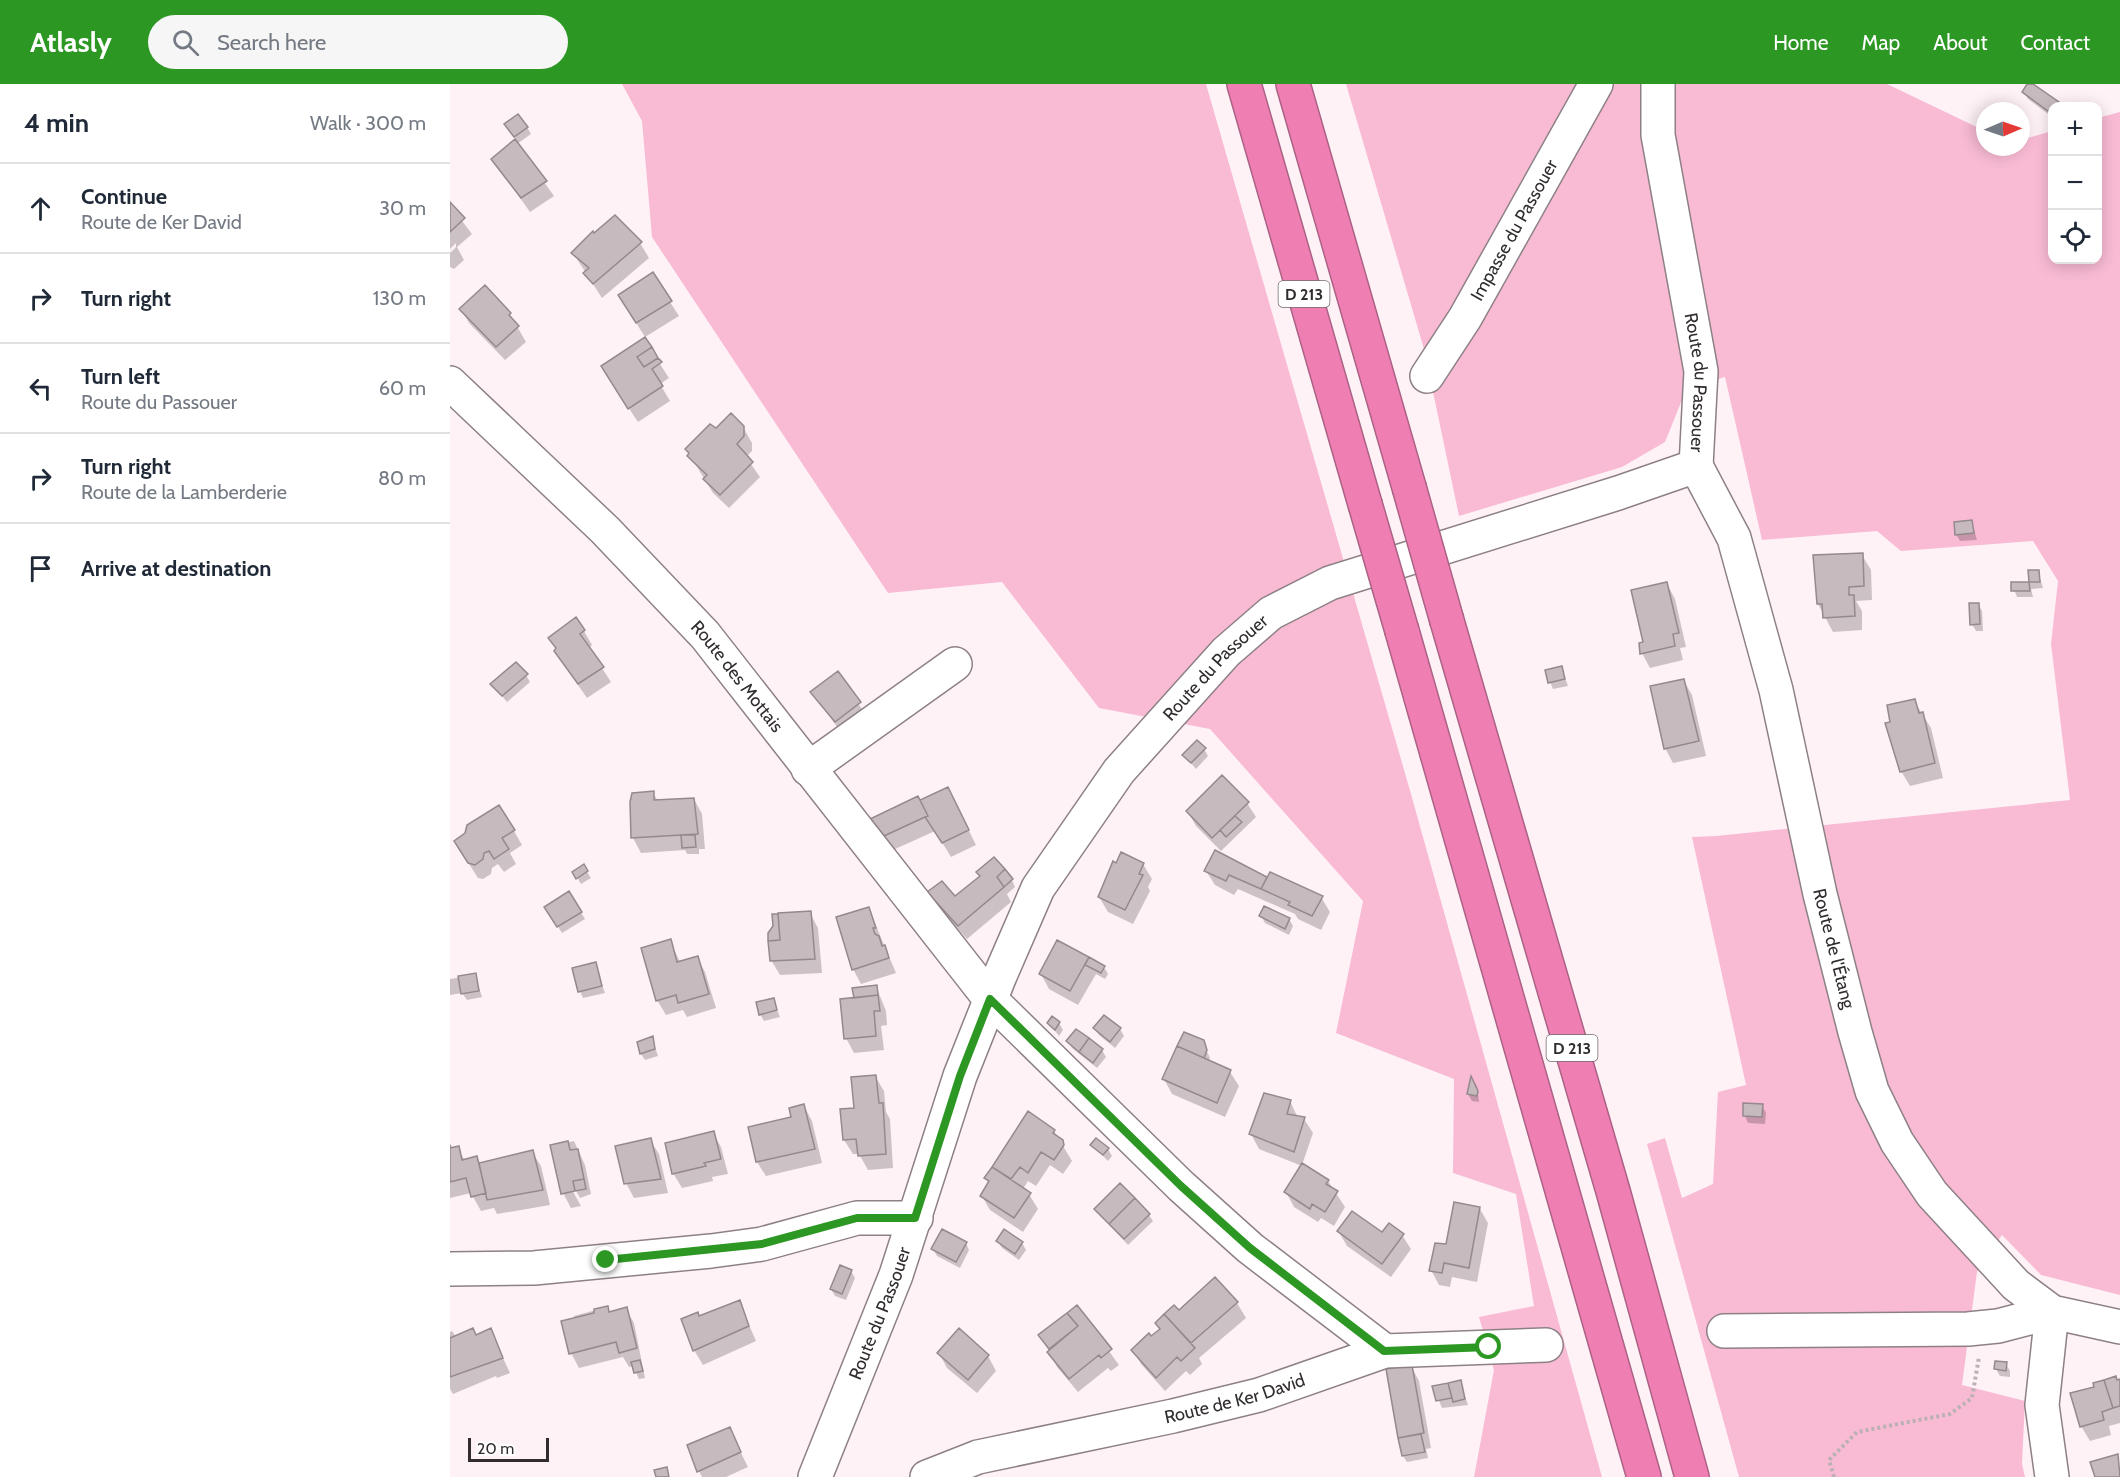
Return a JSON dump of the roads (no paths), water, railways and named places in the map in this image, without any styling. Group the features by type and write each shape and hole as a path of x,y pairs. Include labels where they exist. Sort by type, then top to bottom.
{"highway":[{"name":"D 213","path":"1244,84 1644,1477"},
{"name":"D 213","path":"1293,84 1610,1179 1692,1477"}],"street":[{"name":"Impasse du Passouer","path":"1427,376 1465,318 1596,84"},
{"name":"Route du Passouer","path":"815,1477 896,1275 960,1076 990,999 1038,888 1119,771 1226,652 1271,614 1330,583 1618,493 1696,466 1701,371 1658,135 1658,84"},
{"name":"Route des Mottais","path":"450,383 605,530 705,635 808,770 990,999 1181,1186 1250,1248 1384,1351"},
{"name":"Route de l'Étang","path":"1696,466 1734,538 1776,690 1820,894 1872,1090 1897,1142 1932,1194 2016,1285 2052,1312 2120,1327"},
{"path":"808,770 955,664"},
{"path":"450,1269 534,1268 711,1251 762,1244 857,1218 915,1218"},
{"path":"1724,1331 1968,1329 1998,1326 2052,1312 2042,1405 2052,1477"},
{"name":"Route de Ker David","path":"927,1477 978,1457 1173,1416 1259,1395 1384,1351 1546,1345"}]}
